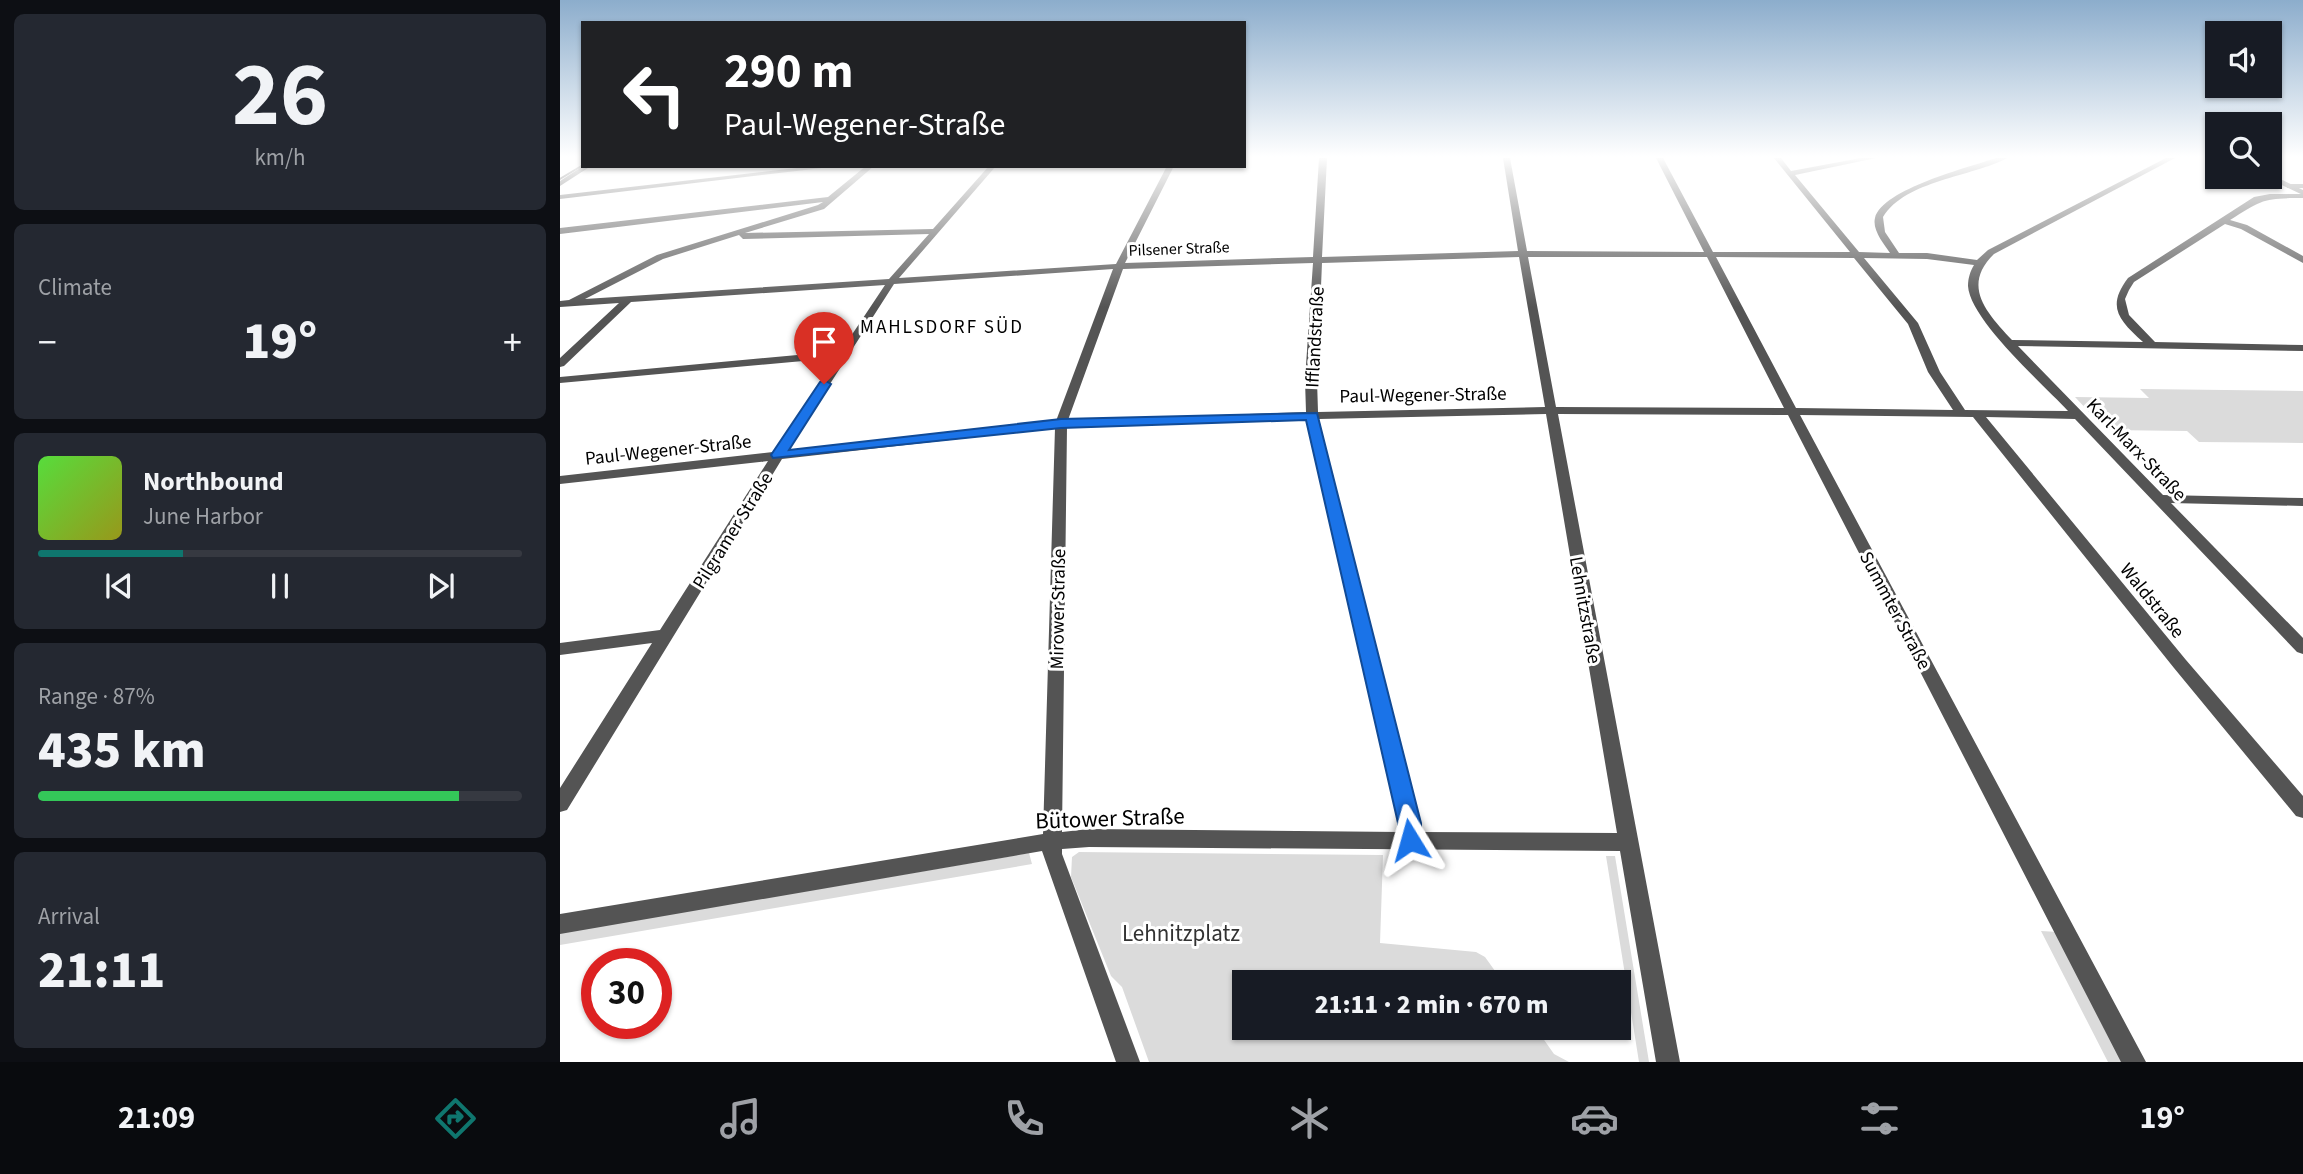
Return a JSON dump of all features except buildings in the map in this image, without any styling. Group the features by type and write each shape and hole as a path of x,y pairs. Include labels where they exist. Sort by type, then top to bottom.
{"street":[{"path":"560,231 755,208"},
{"path":"566,304 660,257 817,208"},
{"name":"Pilgramer Straße","path":"560,804 778,455 891,282 956,208"},
{"name":"Mirower Straße","path":"1128,1062 1052,854 1061,424 1119,266 1149,208"},
{"name":"Ifflandstraße","path":"1321,208 1311,380 1312,416 1409,823 1410,840"},
{"name":"Lehnitzstraße","path":"1515,208 1626,842 1668,1062"},
{"name":"Summter Straße","path":"1685,208 2134,1062"},
{"name":"Waldstraße","path":"1816,208 1913,323 1934,372 2303,810"},
{"path":"1884,208 1878,220 1896,255"},
{"path":"1978,263 2004,244 2075,208"},
{"path":"2152,345 2124,316 2119,304 2120,292 2131,280 2245,208"},
{"path":"2225,221 2244,227 2303,261"},
{"path":"732,234 935,231"},
{"name":"Pilsener Straße","path":"566,304 1119,266 1523,254 1896,255 1978,263"},
{"name":"Karl-Marx-Straße","path":"1978,263 1973,283 1978,303 2009,343 2303,648"},
{"path":"560,365 628,300"},
{"path":"2009,343 2303,348"},
{"path":"560,380 844,354"},
{"name":"Paul-Wegener-Straße","path":"560,480 1061,424 1552,410 1791,410 2078,415"},
{"path":"2161,499 2303,502"},
{"path":"560,649 667,635"},
{"name":"Bütower Straße","path":"560,924 1052,841 1089,838 1626,842"}],"green space":[{"path":"2140,389 2303,391 2303,443 2199,442 2187,431 2108,430 2096,418 2104,418 2100,414 2091,414 2075,397 2149,398"},
{"name":"Lehnitzplatz","path":"1079,852 1383,855 1380,943 1476,952 1485,957 1494,970 1232,970 1232,1040 1544,1040 1554,1054 1569,1062 1149,1062 1122,987 1111,976 1071,877 1072,857"},
{"path":"1029,853 1032,864 560,945 560,933"},
{"path":"1606,856 1615,856 1649,1062 1639,1062 1631,1012 1631,970 1624,970"},
{"path":"2041,931 2058,932 2125,1062 2108,1062"}],"district":[{"name":"MAHLSDORF SÜD","path":"942,326"}],"route":[{"path":"824,384 778,455 1061,424 1312,416 1409,823 1410,840"}]}
